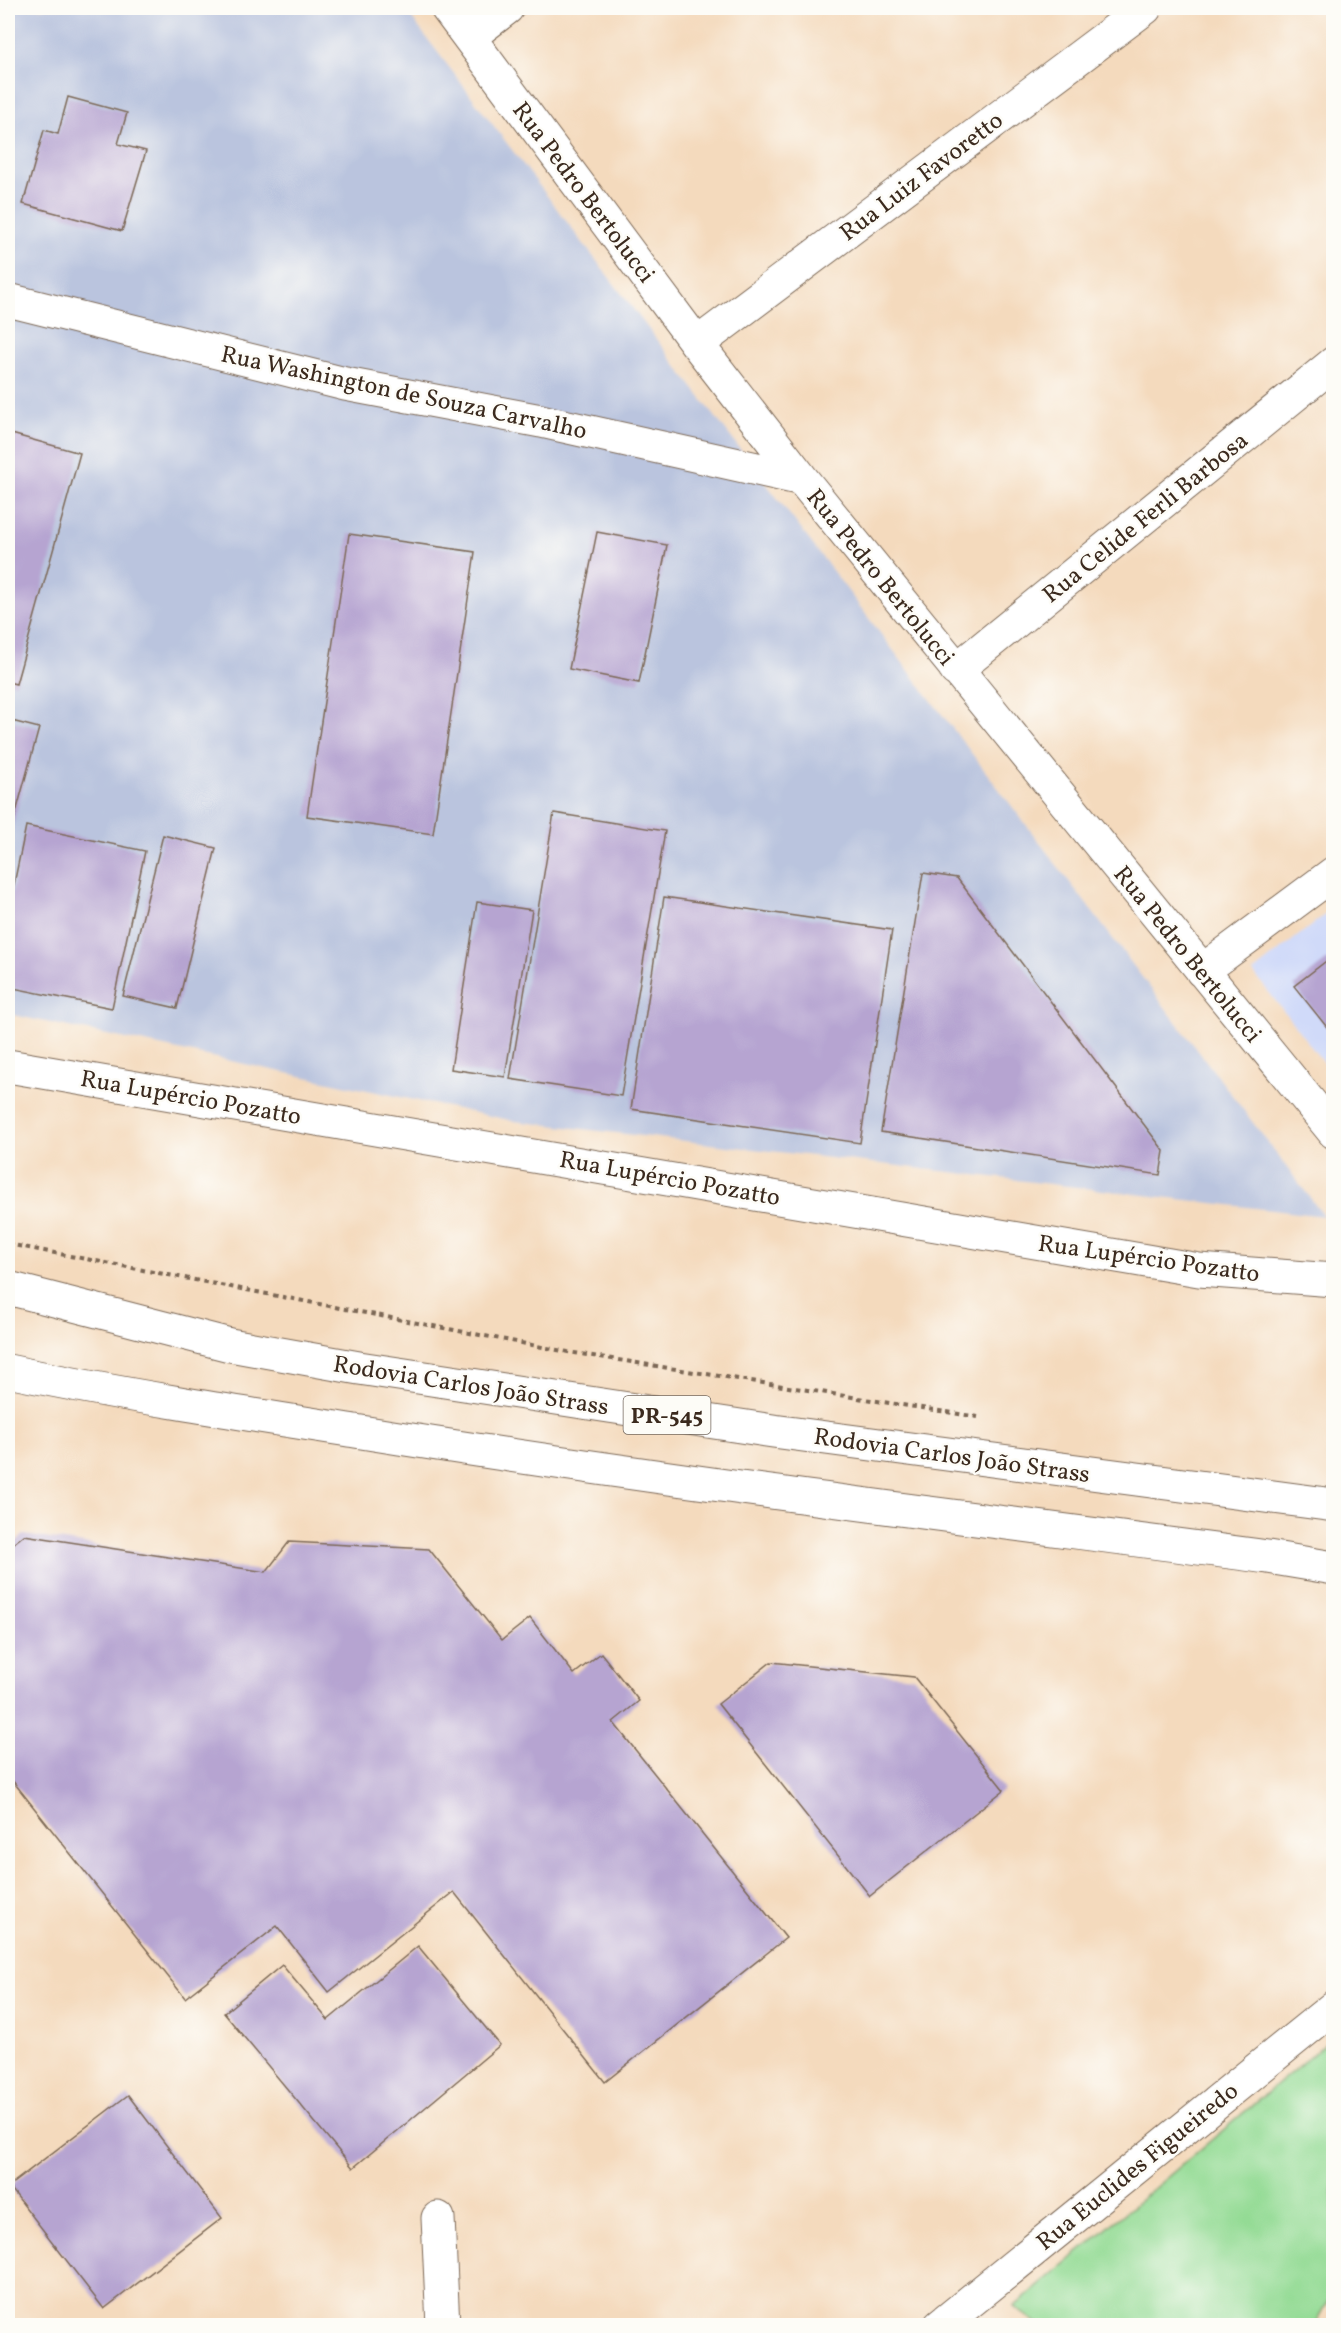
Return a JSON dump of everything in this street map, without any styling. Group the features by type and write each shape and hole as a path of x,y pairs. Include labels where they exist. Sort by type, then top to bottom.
{"main road":[{"name":"Rua Pedro Bertolucci","path":"447,8 697,344 802,479 1334,1132"},
{"path":"469,37 507,8"},
{"name":"Rua Luiz Favoretto","path":"697,344 1145,8"},
{"name":"Rua Washington de Souza Carvalho","path":"8,300 345,384 541,421 802,479"},
{"name":"Rua Celide Ferli Barbosa","path":"956,670 1334,363"},
{"path":"1202,971 1334,873"},
{"name":"Rua Lupércio Pozatto","path":"8,1066 1199,1270 1334,1280"},
{"name":"Rodovia Carlos João Strass","path":"8,1288 230,1345 370,1370 773,1431 1334,1505"},
{"path":"8,1371 194,1405 473,1450 736,1488 1268,1557 1334,1568"},
{"name":"Rua Euclides Figueiredo","path":"940,2325 1334,2007"},
{"path":"438,2218 443,2325"}],"path":[{"path":"8,1244 568,1352 987,1418"}],"shaded area":[{"path":"8,8 404,8 1324,1216 514,1121 8,1014"},
{"path":"1333,908 1333,1075 1253,972"}],"green space":[{"path":"1333,2037 1333,2293 1315,2325 1039,2325 1014,2307"}],"building":[{"path":"68,97 127,113 118,144 146,151 122,231 23,204 44,130 58,134"},
{"path":"8,433 80,453 16,684 8,682"},
{"path":"597,532 667,545 639,683 569,669"},
{"path":"349,534 475,552 433,834 307,816"},
{"path":"8,720 39,728 8,842"},
{"path":"554,813 665,831 621,1096 510,1079"},
{"path":"26,826 145,851 112,1008 8,987 8,913"},
{"path":"163,835 216,848 177,1008 123,996"},
{"path":"923,873 957,878 1164,1151 1160,1175 881,1132"},
{"path":"664,897 892,930 860,1143 631,1109"},
{"path":"477,902 532,910 505,1077 451,1069"},
{"path":"1334,955 1334,1036 1294,986"},
{"path":"24,1535 266,1572 289,1542 429,1549 502,1640 530,1618 574,1674 601,1653 639,1701 613,1722 786,1938 605,2082 454,1892 329,1992 277,1926 185,1998 8,1775 8,1548"},
{"path":"771,1662 914,1677 1004,1790 870,1896 718,1704"},
{"path":"418,1946 500,2045 353,2168 224,2013 282,1965 328,2020"},
{"path":"128,2095 222,2218 104,2309 9,2186"}]}
